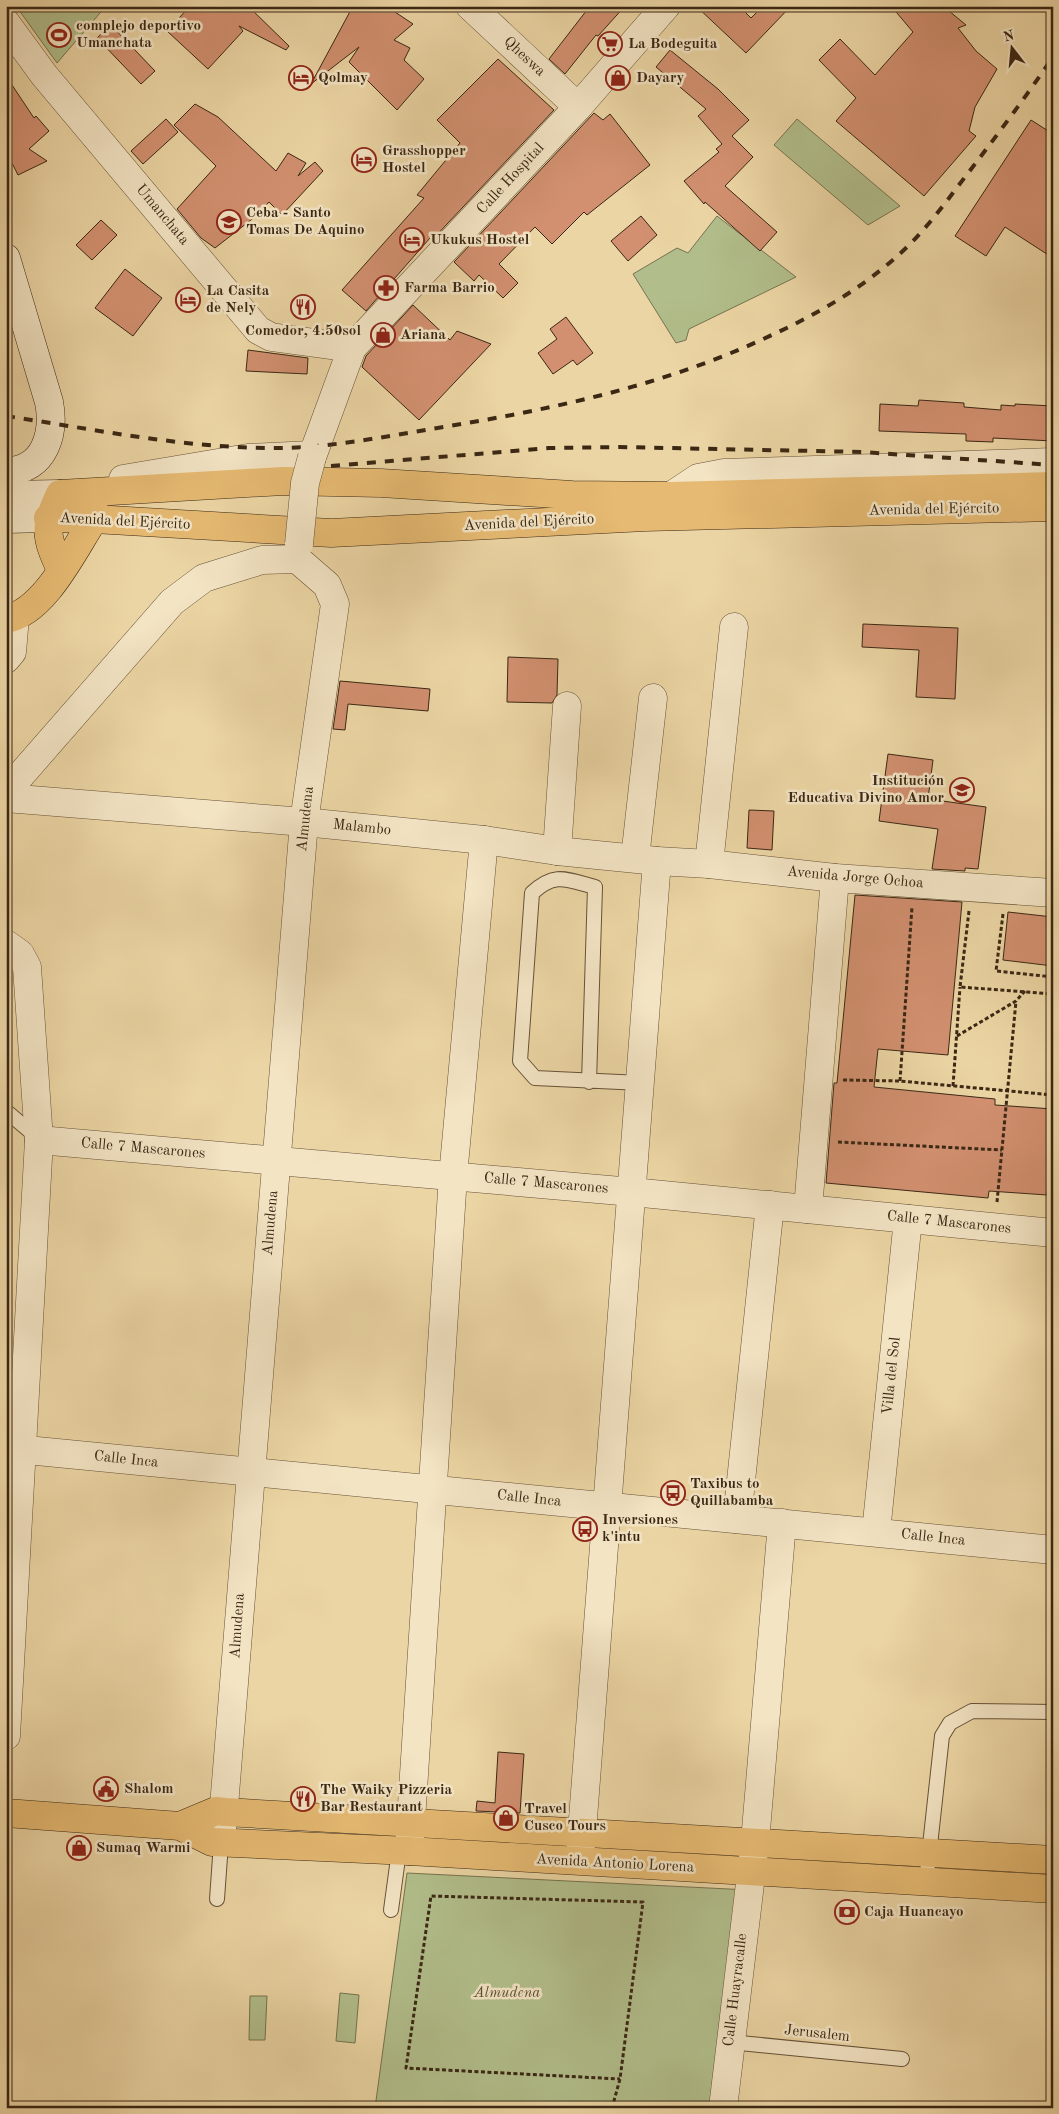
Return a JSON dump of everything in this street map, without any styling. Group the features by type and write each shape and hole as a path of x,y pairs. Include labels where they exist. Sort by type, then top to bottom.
{"main road":[{"name":"Avenida del Ejército","path":"48,518 93,506 293,481 371,483 562,494 671,496 1053,486"},
{"name":"Avenida del Ejército","path":"60,494 93,506 331,533 645,517 1053,507"},
{"path":"60,494 48,518 49,544 61,570"},
{"path":"11,618 32,606 46,592 61,570 93,506"},
{"name":"Avenida Antonio Lorena","path":"180,1826 216,1811 1053,1860"},
{"name":"Avenida Antonio Lorena","path":"6,1813 180,1826 212,1842 221,1843 404,1851 1053,1889"}],"street":[{"name":"Qheswa","path":"470,6 578,107"},
{"name":"Calle Hospital","path":"352,348 578,107 666,6"},
{"name":"Umanchata","path":"6,23 44,74 258,330 271,337 352,348"},
{"path":"6,258 49,402 52,423 49,441 38,459 20,469 6,471"},
{"path":"6,792 172,602 204,578 262,560 298,552 305,483 312,456 352,348"},
{"path":"60,494 89,484 146,477 248,458 312,456"},
{"path":"671,496 698,478 724,473 1053,462"},
{"name":"Avenida del Ejército","path":"6,495 60,494"},
{"name":"Avenida del Ejército","path":"6,519 48,518"},
{"name":"Almudena","path":"221,1843 304,822 335,604 327,586 298,552"},
{"path":"6,659 12,652 11,618"},
{"path":"709,864 734,627"},
{"path":"580,1862 606,1506 641,1083 646,860 653,698"},
{"path":"557,851 567,706"},
{"name":"Malambo","path":"6,798 304,822 484,840 557,851 646,860"},
{"path":"404,1851 411,1822 454,1176 484,840"},
{"name":"Avenida Jorge Ochoa","path":"646,860 709,864 835,878 1053,893"},
{"path":"808,1209 835,878"},
{"path":"6,944 20,954 27,967 39,1140 14,1449 6,1736"},
{"name":"Calle 7 Mascarones","path":"39,1140 632,1192 1053,1233"},
{"path":"738,1519 770,1205"},
{"name":"Villa del Sol","path":"876,1532 908,1219"},
{"name":"Calle Inca","path":"14,1449 1053,1550"},
{"name":"Calle Huayracalle","path":"723,2108 755,1842 782,1523"}],"lane":[{"path":"589,1082 595,887 560,878 544,882 532,893 520,1061 535,1078 589,1082 641,1083"},
{"path":"6,1111 39,1140"},
{"path":"926,1882 942,1736 950,1723 972,1711 1053,1712"},
{"path":"217,1899 221,1843"},
{"path":"391,1910 404,1851"},
{"name":"Jerusalem","path":"730,2042 902,2059"}],"path":[{"path":"953,1086 960,987 973,888"},
{"path":"900,1081 912,902"},
{"path":"1004,908 996,972 1053,977"},
{"path":"960,987 1053,994"},
{"path":"957,1036 1016,1001 1025,991"},
{"path":"995,1228 1016,1001"},
{"path":"819,1074 828,1080 900,1081 1053,1096"},
{"path":"832,1142 1002,1150"},
{"path":"612,2108 620,2079 643,1902 431,1896 406,2068 620,2079"}],"green space":[{"name":"complejo deportivo Umanchata","path":"16,6 106,6 57,63"},
{"path":"797,119 900,206 868,225 774,145"},
{"path":"717,216 796,277 689,329 686,340 676,343 633,274 677,248 688,253"},
{"name":"Almudena","path":"407,1873 749,1890 723,2108 375,2108"},
{"path":"340,1993 359,1995 355,2043 336,2041"},
{"path":"250,1996 267,1996 265,2040 249,2040"}],"building":[{"path":"190,6 248,6 289,46 286,50 239,26 243,31 208,69 167,31"},
{"path":"353,6 386,6 413,24 394,40 410,48 404,60 424,79 397,110 349,62 359,47 311,84"},
{"path":"590,6 625,6 598,36 596,35 565,74 549,59"},
{"path":"696,6 739,6 751,18 763,6 791,6 746,53"},
{"path":"891,6 943,6 966,25 958,28 976,51 997,69 975,107 969,131 976,136 924,196 836,121 856,98 819,60 840,39 875,75 913,32"},
{"path":"111,25 155,71 141,84 97,38"},
{"path":"670,50 718,89 749,120 732,136 753,157 725,186 777,232 760,251 705,202 704,204 684,181 719,152 716,149 722,144 698,116 706,109 656,67"},
{"path":"498,59 554,110 432,240 430,238 366,311 342,290 424,198 417,195 460,143 437,120"},
{"path":"6,76 34,118 36,116 49,131 29,149 47,161 18,175 6,151"},
{"path":"195,104 218,117 276,171 288,153 306,163 298,176 315,162 323,171 282,215 269,202 256,216 215,248 201,238 177,209 216,166 174,125"},
{"path":"594,113 603,120 610,114 650,165 587,215 584,212 552,244 535,227 499,264 518,283 503,298 479,275 474,281 454,262"},
{"path":"166,119 178,132 143,164 131,151"},
{"path":"1031,120 1053,134 1053,258 1005,227 986,256 955,236"},
{"path":"641,216 657,235 628,261 611,241"},
{"path":"101,220 117,235 92,260 76,245"},
{"path":"125,269 162,298 133,336 95,308"},
{"path":"413,305 450,340 457,331 491,344 419,420 362,367 366,356"},
{"path":"566,317 593,353 577,365 573,360 553,374 538,353 557,339 550,329"},
{"path":"248,350 308,358 307,374 246,371"},
{"path":"919,400 964,403 964,407 1001,410 1001,405 1053,406 1053,441 993,438 993,442 966,441 966,434 879,431 880,404 918,406"},
{"path":"863,624 958,628 955,699 916,697 919,650 862,647"},
{"path":"508,657 558,659 557,695 552,703 507,702"},
{"path":"340,681 430,689 428,711 348,704 345,730 333,729"},
{"path":"888,754 933,760 928,799 986,807 978,869 965,868 965,871 932,869 938,829 879,821"},
{"path":"749,810 774,811 772,850 747,848"},
{"path":"855,895 962,902 948,1055 878,1049 874,1087 995,1099 995,1105 1053,1109 1047,1195 989,1191 988,1198 826,1183 834,1083 837,1083"},
{"path":"1008,912 1053,917 1053,966 1003,960"},
{"path":"498,1752 524,1754 520,1813 476,1811 477,1801 495,1803"}],"railway":[{"path":"6,416 168,441 233,447 308,447 475,422 563,404 649,382 691,368 733,352 806,318 867,281 895,258 914,240 940,209 1010,118 1053,57"},
{"path":"331,466 549,448 619,447 862,452 1053,465"}],"place":[{"name":"complejo deportivo Umanchata","path":"59,35"},
{"name":"La Bodeguita","path":"610,44"},
{"name":"Qolmay","path":"301,78"},
{"name":"Dayary","path":"618,78"},
{"name":"Grasshopper Hostel","path":"364,160"},
{"name":"Ceba - Santo Tomas De Aquino","path":"229,222"},
{"name":"Ukukus Hostel","path":"412,240"},
{"name":"Farma Barrio","path":"386,288"},
{"name":"La Casita de Nely","path":"188,300"},
{"name":"Comedor, 4.50sol","path":"303,307"},
{"name":"Ariana","path":"383,335"},
{"name":"Institución Educativa Divino Amor","path":"962,790"},
{"name":"Taxibus to Quillabamba","path":"673,1493"},
{"name":"Inversiones k'intu","path":"585,1529"},
{"name":"Shalom","path":"106,1789"},
{"name":"The Waiky Pizzeria Bar Restaurant","path":"303,1799"},
{"name":"Travel Cusco Tours","path":"506,1818"},
{"name":"Sumaq Warmi","path":"79,1848"},
{"name":"Caja Huancayo","path":"847,1912"}]}
